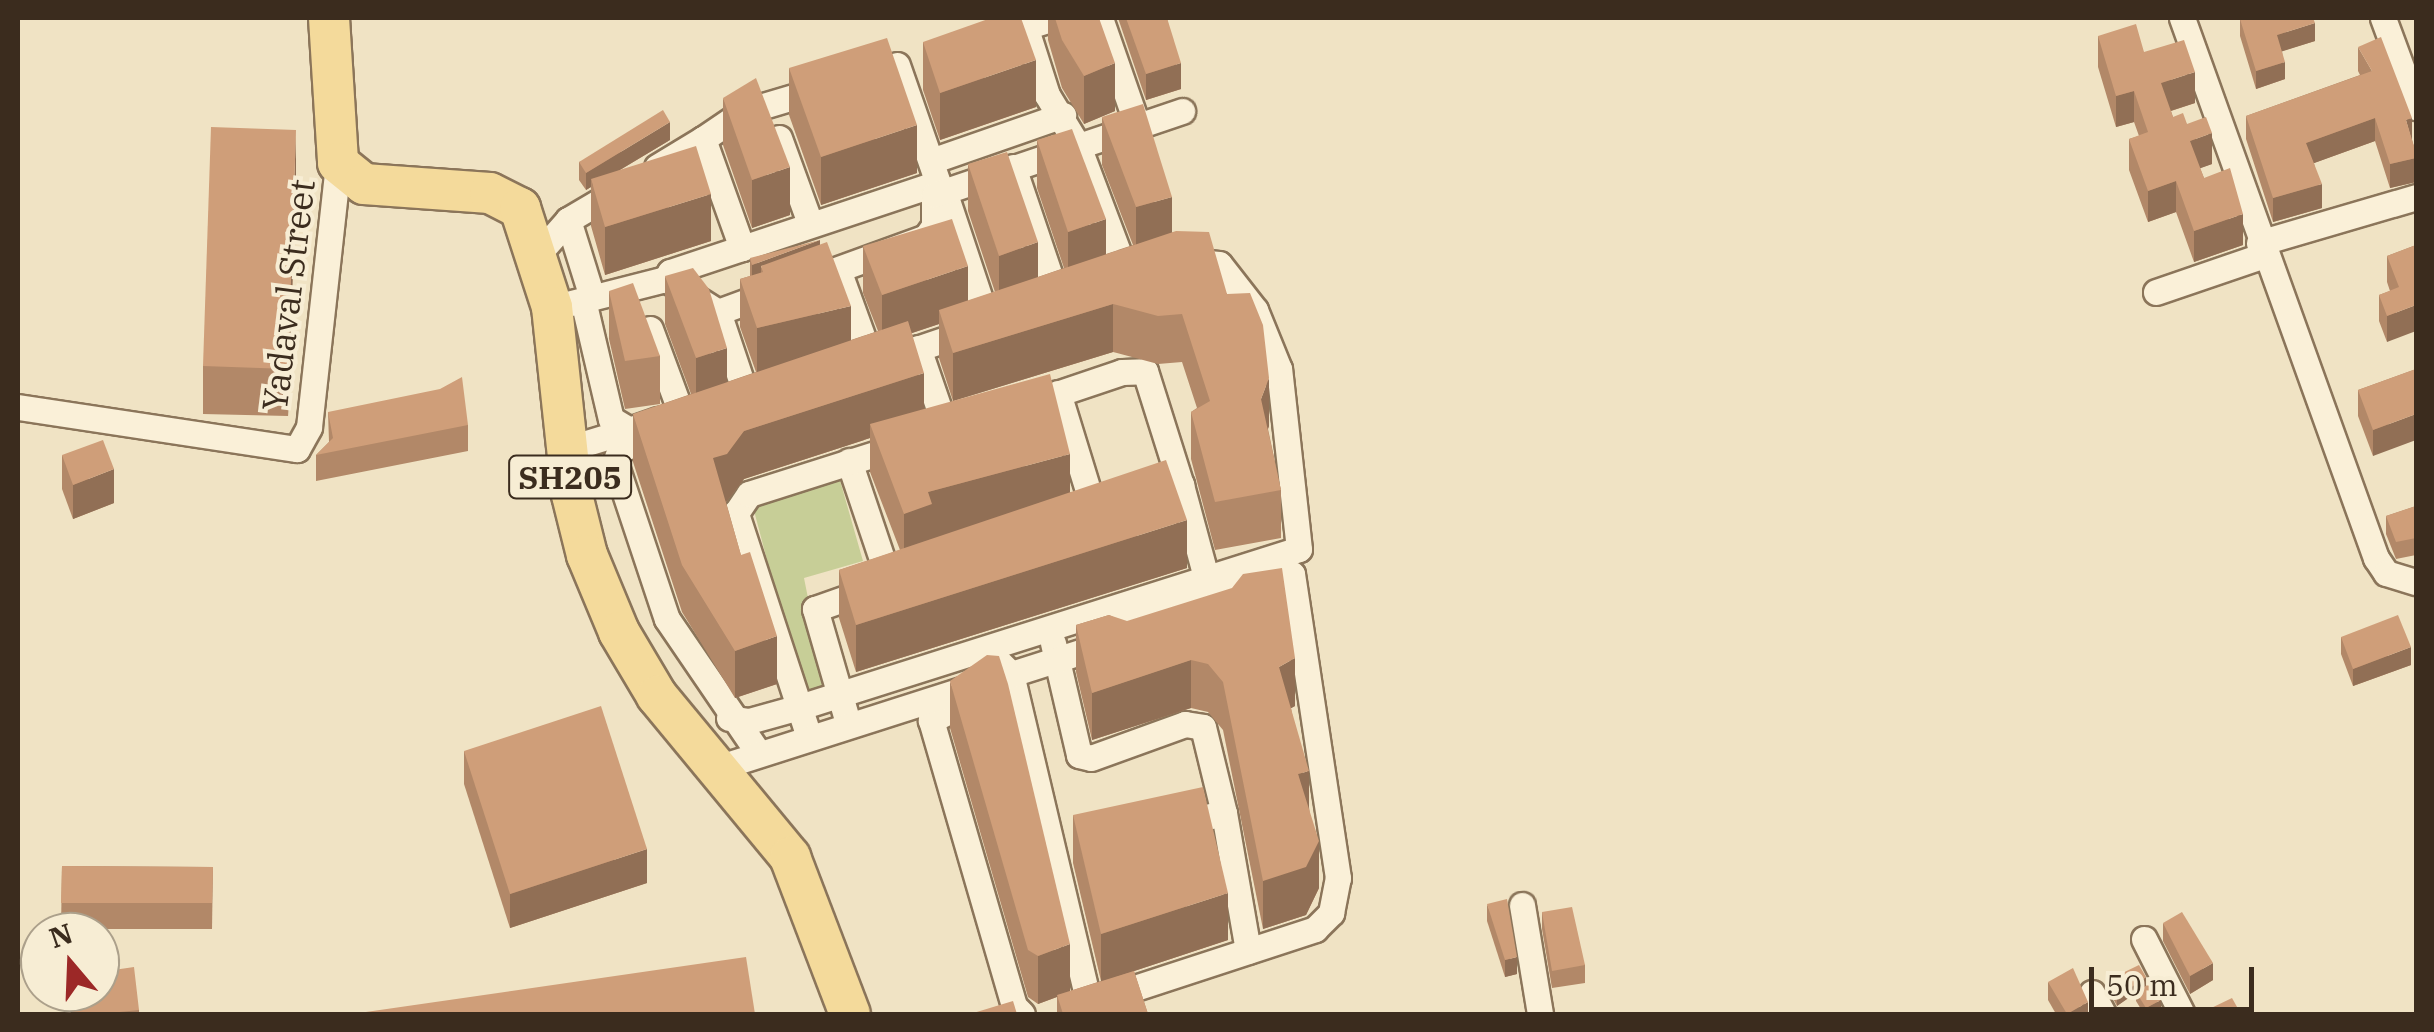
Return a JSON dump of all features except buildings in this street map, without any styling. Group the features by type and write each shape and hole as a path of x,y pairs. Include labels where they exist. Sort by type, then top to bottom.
{"main road":[{"path":"329,18 338,163"},
{"name":"SH205","path":"338,163 364,184 490,193 508,201 520,208 538,254 576,301 567,449 587,554 620,632 657,696 714,760 790,857 850,1014"}],"street":[{"path":"970,43 1054,18"},
{"path":"1100,18 1138,124"},
{"path":"2182,18 2261,249 2376,558 2386,573 2416,582"},
{"path":"2383,18 2405,43 2416,107"},
{"path":"1026,26 1047,95 1078,146 1057,294"},
{"path":"576,301 666,278 670,272 810,223 938,183 897,65"},
{"path":"538,254 568,220 703,139 766,105 841,82"},
{"path":"766,105 810,223"},
{"path":"718,312 926,237 934,226 932,200 944,191 1182,111"},
{"path":"930,161 1062,115"},
{"path":"703,139 742,248"},
{"name":"Yadaval Street","path":"18,406 296,448 308,427 338,163"},
{"path":"1013,167 1057,294"},
{"path":"944,191 1057,294"},
{"path":"2156,292 2261,249 2416,197"},
{"path":"568,220 576,301 611,420 629,430"},
{"path":"854,361 918,348 1182,248"},
{"path":"843,709 1007,675 1131,635 1208,602 1298,549 1279,369 1254,310 1220,264 1171,262 1057,294 854,361"},
{"path":"837,269 854,361"},
{"path":"666,278 718,312 754,396 690,418 620,449 614,463 667,618 729,718 754,746"},
{"path":"634,287 690,418"},
{"path":"806,722 736,513 749,494 956,429 918,348"},
{"path":"1002,412 1058,392 1145,372 1181,484 1208,602"},
{"path":"1058,392 1086,517 1181,484"},
{"path":"567,449 629,430 690,418"},
{"path":"843,709 816,609 899,580 849,460"},
{"path":"714,760 843,709 1292,574 1338,878 1331,913 1315,929 1081,1009"},
{"path":"1208,602 1261,612 1298,598"},
{"path":"1057,658 1076,748 1084,757 1185,724 1203,727 1224,812 1248,951"},
{"path":"1007,675 1081,1009"},
{"path":"1007,675 938,712 931,720 1014,1006 1022,1014"},
{"path":"729,718 806,722"},
{"path":"1161,827 1224,812"},
{"path":"1048,852 1086,844"},
{"path":"1522,905 1540,1014"},
{"path":"2144,939 2182,1014"},
{"path":"1081,1009 1128,1003 1137,1014"}],"green space":[{"path":"837,470 863,561 804,578 826,688 802,693 752,503"}]}
